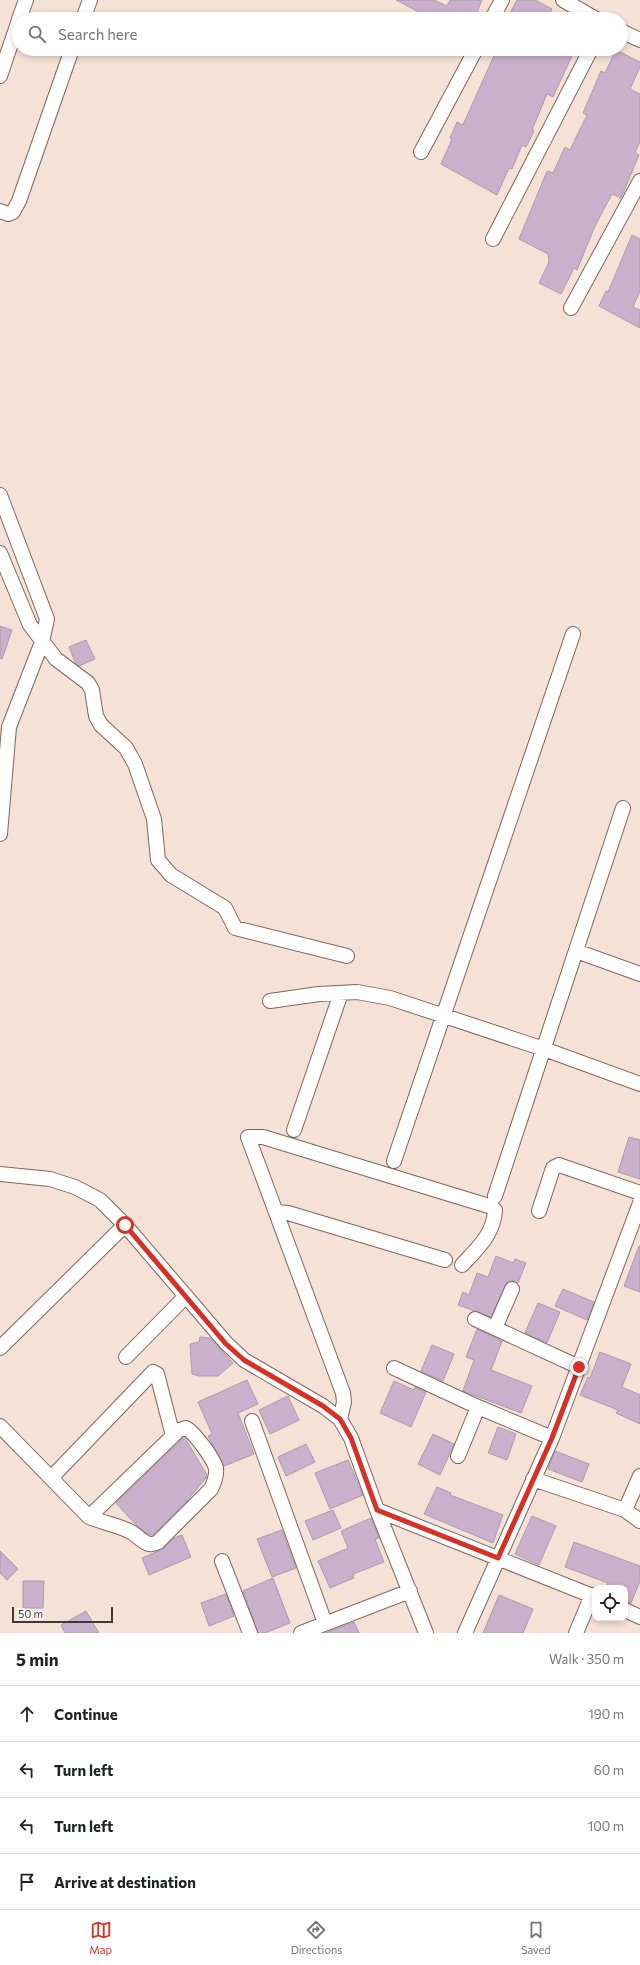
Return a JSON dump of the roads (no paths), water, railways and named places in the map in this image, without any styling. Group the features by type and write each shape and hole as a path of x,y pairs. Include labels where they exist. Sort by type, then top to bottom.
{"street":[{"path":"22,12 26,0"},
{"path":"86,12 90,0"},
{"path":"496,12 502,0"},
{"path":"563,0 584,12"},
{"path":"628,34 640,40"},
{"path":"0,76 12,41"},
{"path":"0,211 8,214 13,212 19,201 70,56"},
{"path":"421,152 472,56"},
{"path":"493,239 587,56"},
{"path":"571,308 640,181"},
{"path":"0,495 47,619 42,642 5,726 0,834"},
{"path":"0,552 30,625 56,659 88,683 92,690 96,716 101,725 126,748 135,764 154,819 155,850 158,860 162,866 175,878 225,908 235,928 347,956"},
{"path":"394,1161 573,634"},
{"path":"495,1196 622,808"},
{"path":"576,951 640,974"},
{"path":"270,1001 299,996 358,992 390,998 444,1014 640,1084"},
{"path":"294,1130 341,993"},
{"path":"340,1419 344,1402 343,1393 248,1137 263,1137 492,1207 495,1210 495,1216 488,1235 462,1265"},
{"path":"539,1211 553,1168 559,1165 640,1193"},
{"path":"0,1174 50,1179 75,1186 100,1200 125,1225 226,1344 244,1360 323,1406 340,1419 351,1438 377,1510 426,1633"},
{"path":"465,1633 552,1438 640,1203"},
{"path":"277,1212 288,1213 445,1260"},
{"path":"0,1348 125,1225"},
{"path":"495,1328 512,1289"},
{"path":"126,1357 186,1296"},
{"path":"475,1319 579,1367"},
{"path":"394,1368 478,1407 552,1438"},
{"path":"51,1478 153,1372 157,1374 173,1436"},
{"path":"458,1456 478,1407"},
{"path":"252,1421 325,1623"},
{"path":"0,1426 89,1517 107,1524 120,1526 137,1536 146,1544 153,1545 158,1542 211,1489 216,1479 216,1469 214,1463 192,1431 186,1428 179,1430 89,1517"},
{"path":"626,1510 640,1476"},
{"path":"533,1479 626,1510 640,1521"},
{"path":"377,1510 592,1596"},
{"path":"222,1561 250,1633"},
{"path":"301,1633 410,1592"},
{"path":"576,1633 592,1598"},
{"path":"628,1611 640,1617"}]}
